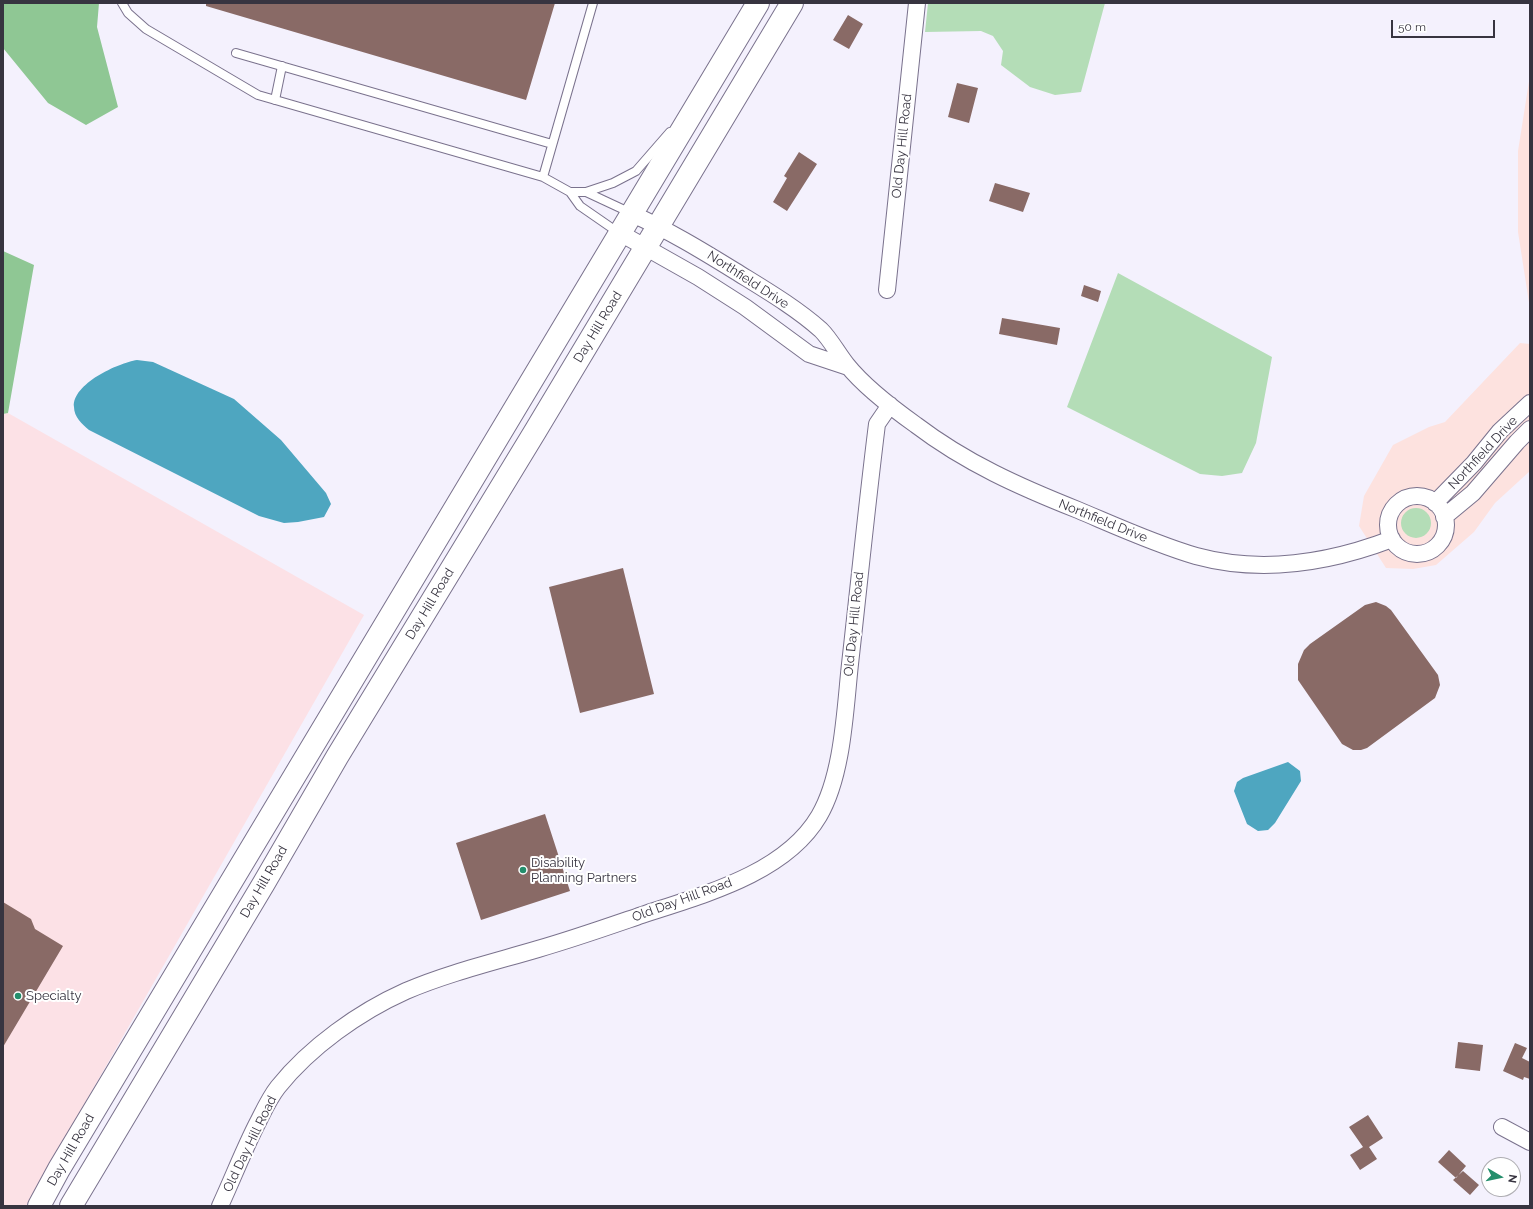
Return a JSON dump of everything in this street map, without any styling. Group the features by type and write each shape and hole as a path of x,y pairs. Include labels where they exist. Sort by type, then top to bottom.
{"main road":[{"name":"Day Hill Road","path":"39,1206 59,1169 240,866 758,3"},
{"name":"Day Hill Road","path":"71,1206 264,883 337,757 659,226 792,3"},
{"path":"371,648 395,662"},
{"path":"240,866 264,883"}],"street":[{"name":"Old Day Hill Road","path":"887,290 917,3"},
{"name":"Northfield Drive","path":"632,214 673,233 769,292 822,332 848,367 890,405 942,444 1002,478 1144,538 1196,556 1232,562 1283,565 1335,557 1368,548 1392,539"},
{"name":"Northfield Drive","path":"620,233 698,277 745,306 809,354 848,367"},
{"name":"Northfield Drive","path":"1435,503 1474,463 1500,431 1530,403"},
{"name":"Old Day Hill Road","path":"220,1206 247,1143 276,1089 295,1068 329,1038 374,1008 406,991 706,894 767,865 789,851 805,835 819,816 829,795 842,739 877,424 890,405"},
{"name":"Northfield Drive","path":"1444,517 1473,493 1530,429"},
{"path":"1417,496 1430,499 1435,503 1444,517 1446,528 1443,538 1436,546 1428,551 1418,554 1408,552 1398,547 1392,539 1389,519 1391,513 1404,499 1417,496"},
{"path":"1502,1127 1530,1142"}],"lane":[{"path":"122,3 128,13 146,29 258,95 543,177 570,192 580,206 620,233"},
{"path":"543,177 593,3"},
{"path":"236,53 552,144"},
{"path":"275,100 282,66"},
{"path":"570,192 586,192 613,183 636,171 650,157 663,140 698,105"},
{"path":"586,192 632,214"}],"shaded area":[{"path":"1530,75 1530,309 1518,232 1518,151"},
{"path":"1520,343 1530,344 1530,471 1495,503 1474,532 1436,565 1413,569 1386,568 1359,526 1364,496 1393,445 1429,427 1445,422"},
{"path":"8,413 364,615 26,1206 3,1206 3,414"}],"green space":[{"path":"3,3 99,3 97,27 118,107 86,125 48,103 3,48"},
{"path":"928,3 1105,3 1081,92 1055,95 1030,87 1001,65 1003,51 993,36 981,31 925,32"},
{"path":"3,251 34,265 8,413 3,414"},
{"path":"1118,273 1272,357 1256,443 1242,473 1222,476 1200,474 1067,407"},
{"path":"1416,508 1427,512 1431,523 1427,534 1416,538 1405,534 1401,523 1405,512"}],"water":[{"path":"137,360 153,362 234,399 281,440 326,493 331,504 324,517 284,523 259,516 89,430 79,420 74,411 75,398 80,390 108,370"},
{"path":"1288,762 1300,771 1301,781 1275,823 1268,830 1258,831 1247,824 1234,791 1237,782 1243,778"}],"building":[{"path":"206,3 555,3 526,100 206,6"},
{"path":"848,15 863,24 849,49 833,40"},
{"path":"957,83 978,88 969,123 948,117"},
{"path":"799,152 817,164 787,211 773,202 787,178 784,176"},
{"path":"995,183 1030,193 1023,212 989,201"},
{"path":"1084,285 1101,291 1098,302 1081,296"},
{"path":"1002,318 1060,328 1057,345 999,334"},
{"path":"623,568 654,694 580,713 549,587"},
{"path":"1376,602 1391,610 1438,675 1440,685 1435,698 1367,748 1353,750 1342,744 1298,680 1298,664 1304,650 1310,644 1365,605"},
{"path":"545,814 570,891 481,920 456,843"},
{"name":"Specialty","path":"3,902 31,919 35,929 63,946 3,1047"},
{"path":"1458,1042 1483,1045 1480,1071 1455,1068"},
{"path":"1515,1043 1527,1048 1522,1058 1530,1062 1530,1079 1524,1077 1523,1080 1503,1071"},
{"path":"1368,1115 1383,1138 1369,1147 1377,1159 1360,1170 1350,1155 1363,1147 1349,1127"},
{"path":"1449,1150 1466,1166 1456,1178 1438,1162"},
{"path":"1463,1171 1479,1185 1470,1195 1453,1180"}],"place":[{"name":"Disability Planning Partners","path":"523,870"},
{"name":"Specialty","path":"18,996"}]}
